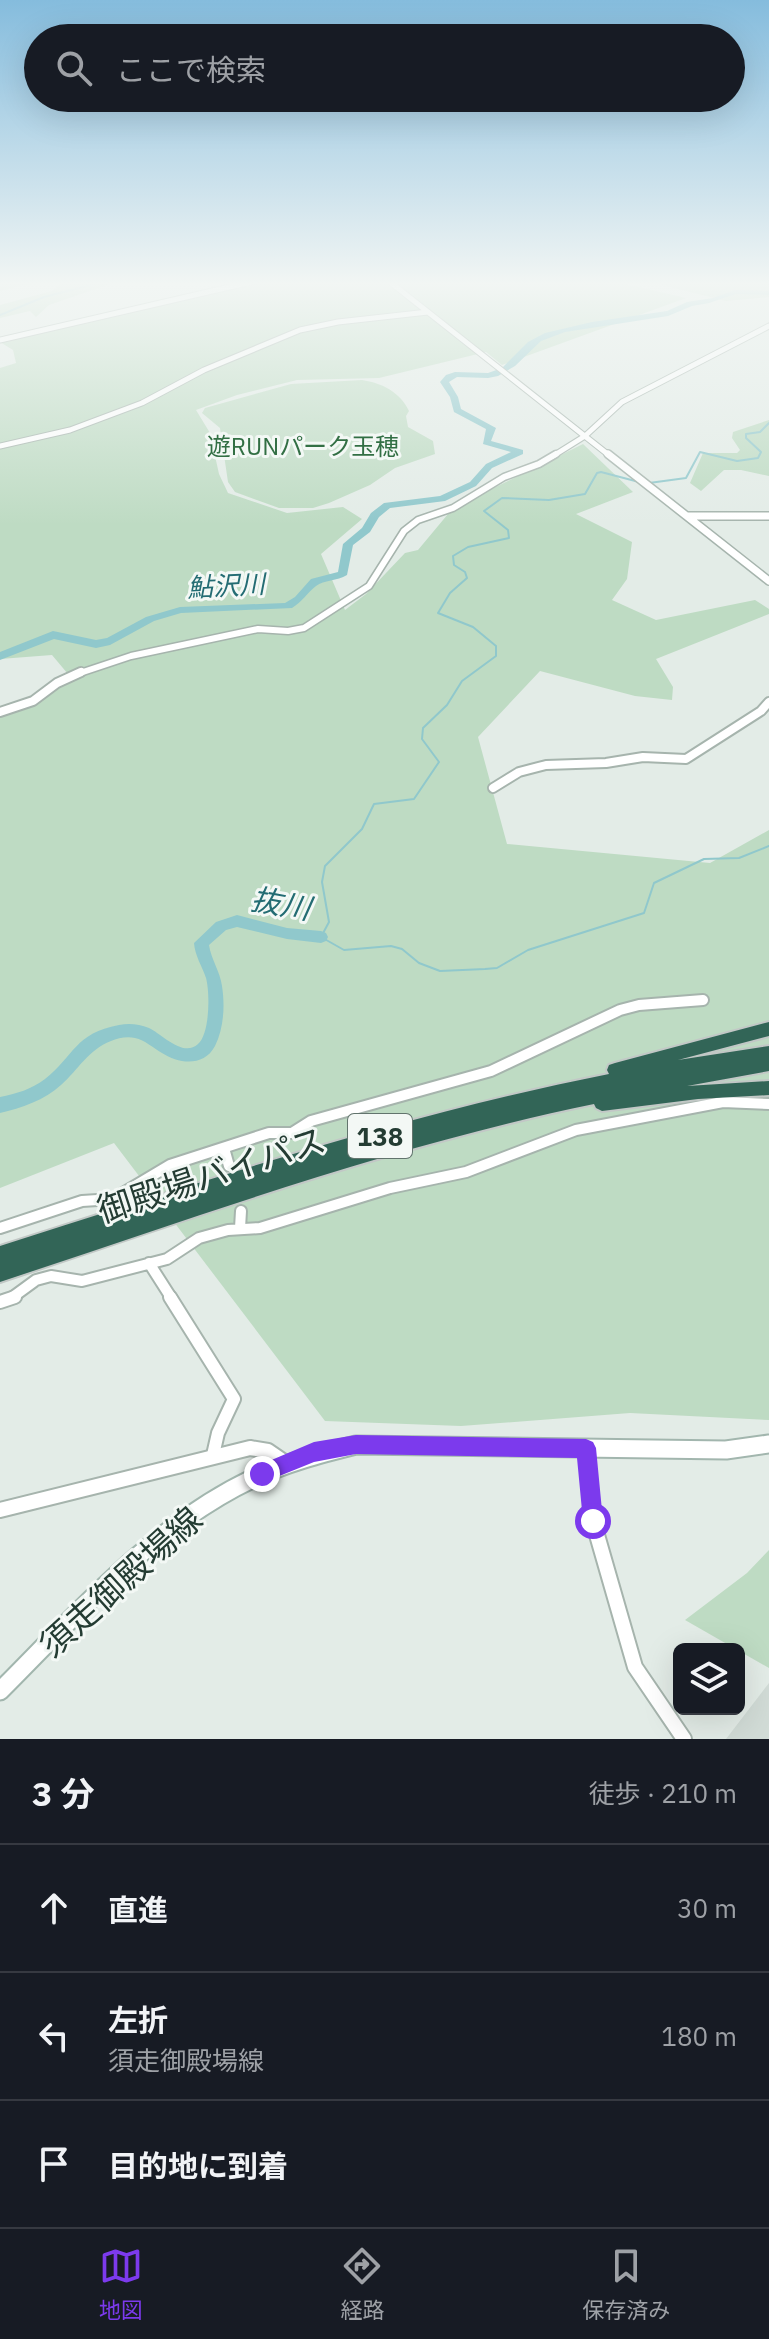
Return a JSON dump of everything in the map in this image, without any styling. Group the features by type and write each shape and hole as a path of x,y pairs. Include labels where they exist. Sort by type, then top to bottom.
{"highway":[{"path":"480,1109 769,1029"},
{"name":"御殿場バイパス","path":"0,1255 292,1161 480,1109 589,1083 769,1053"},
{"name":"御殿場バイパス","path":"0,1273 298,1176 452,1132 597,1095 769,1064"},
{"path":"452,1132 593,1104 698,1092 769,1088"}],"main road":[{"name":"須走御殿場線","path":"0,1691 163,1534 205,1504 284,1462 314,1452 356,1445 726,1450 769,1444"}],"street":[{"path":"0,446 70,430 142,403 223,363"},
{"path":"493,363 769,581"},
{"path":"0,712 33,701 57,683 97,665 258,629 288,631 304,628 369,586 412,524 453,508 504,477 539,464 585,436 622,402 697,363"},
{"path":"687,516 769,516"},
{"path":"493,788 516,771 550,764 609,763 646,757 671,761 686,759 761,711 769,702"},
{"path":"0,1228 82,1201 113,1199 170,1165 269,1133 284,1136 297,1133 311,1121 491,1071 620,1010 639,1005 703,1000"},
{"path":"0,1302 14,1298 36,1280 51,1276 82,1281 167,1259 199,1238 240,1228 260,1228 390,1188 485,1166 576,1130 723,1102 769,1104"},
{"path":"224,1148 229,1166"},
{"path":"240,1228 241,1211"},
{"path":"149,1263 234,1399 218,1433 213,1455"},
{"path":"0,1510 250,1448 268,1451 284,1462"},
{"path":"586,1448 593,1521 635,1667 684,1739"}],"shaded area":[{"path":"769,1683 769,1739 726,1739"}],"green space":[{"path":"16,363 440,363 379,378 297,380 237,395 196,410 210,433 219,474 228,493 287,513 343,507 362,519 321,554 345,610 366,594 405,553 418,550 453,508 583,444 633,492 576,514 632,542 627,579 612,600 656,620 755,600 769,609 769,614 656,659 673,687 672,700 635,696 540,671 478,737 507,844 710,863 769,830 769,1420 630,1413 461,1426 325,1421 114,1143 0,1188 0,713 73,680 52,655 0,659 0,368"},
{"name":"遊RUNパーク玉穂","path":"362,380 377,383 401,399 409,411 406,416 408,427 433,441 435,454 395,468 370,485 313,508 279,508 235,492 228,482 220,428 202,413 205,408 291,384"},
{"path":"769,420 769,476 724,470 701,491 690,483 703,453 737,453 740,450 732,438 733,432"},
{"path":"769,1550 769,1668 745,1654 745,1643 725,1643 685,1620 747,1573"}],"waterway":[{"name":"鮎沢川","path":"0,656 53,635 96,644 110,641 150,619 180,610 288,606 315,581 343,573 348,544 366,530 375,515 387,505 442,499 473,484 489,466 520,452 486,442 491,428 457,410 454,397 444,382 461,374 488,376 514,363"},
{"path":"649,483 686,478 700,452 737,461 758,458 761,452 746,438 746,434 760,432 769,423"},
{"path":"639,482 601,472 597,473 585,494 549,500 502,498 484,511 508,530 509,538 468,547 453,556 454,565 465,572 467,578 450,593 438,613 473,627 496,646 496,656 462,681 447,705 423,728 422,739 439,762 414,799 374,804 362,829 325,866 322,882 329,922 321,937 344,950 391,946 402,949 419,963 440,971 497,968 528,950 644,913 654,883 704,859 739,858 769,846"},
{"name":"抜川","path":"0,1105 45,1088 86,1046 114,1033 140,1032 172,1051 187,1055 198,1054 206,1048 214,1026 215,988 201,943 221,926 237,921 287,933 321,937"}],"route":[{"path":"262,1474 284,1462 314,1452 356,1445 586,1448 593,1521"}]}
